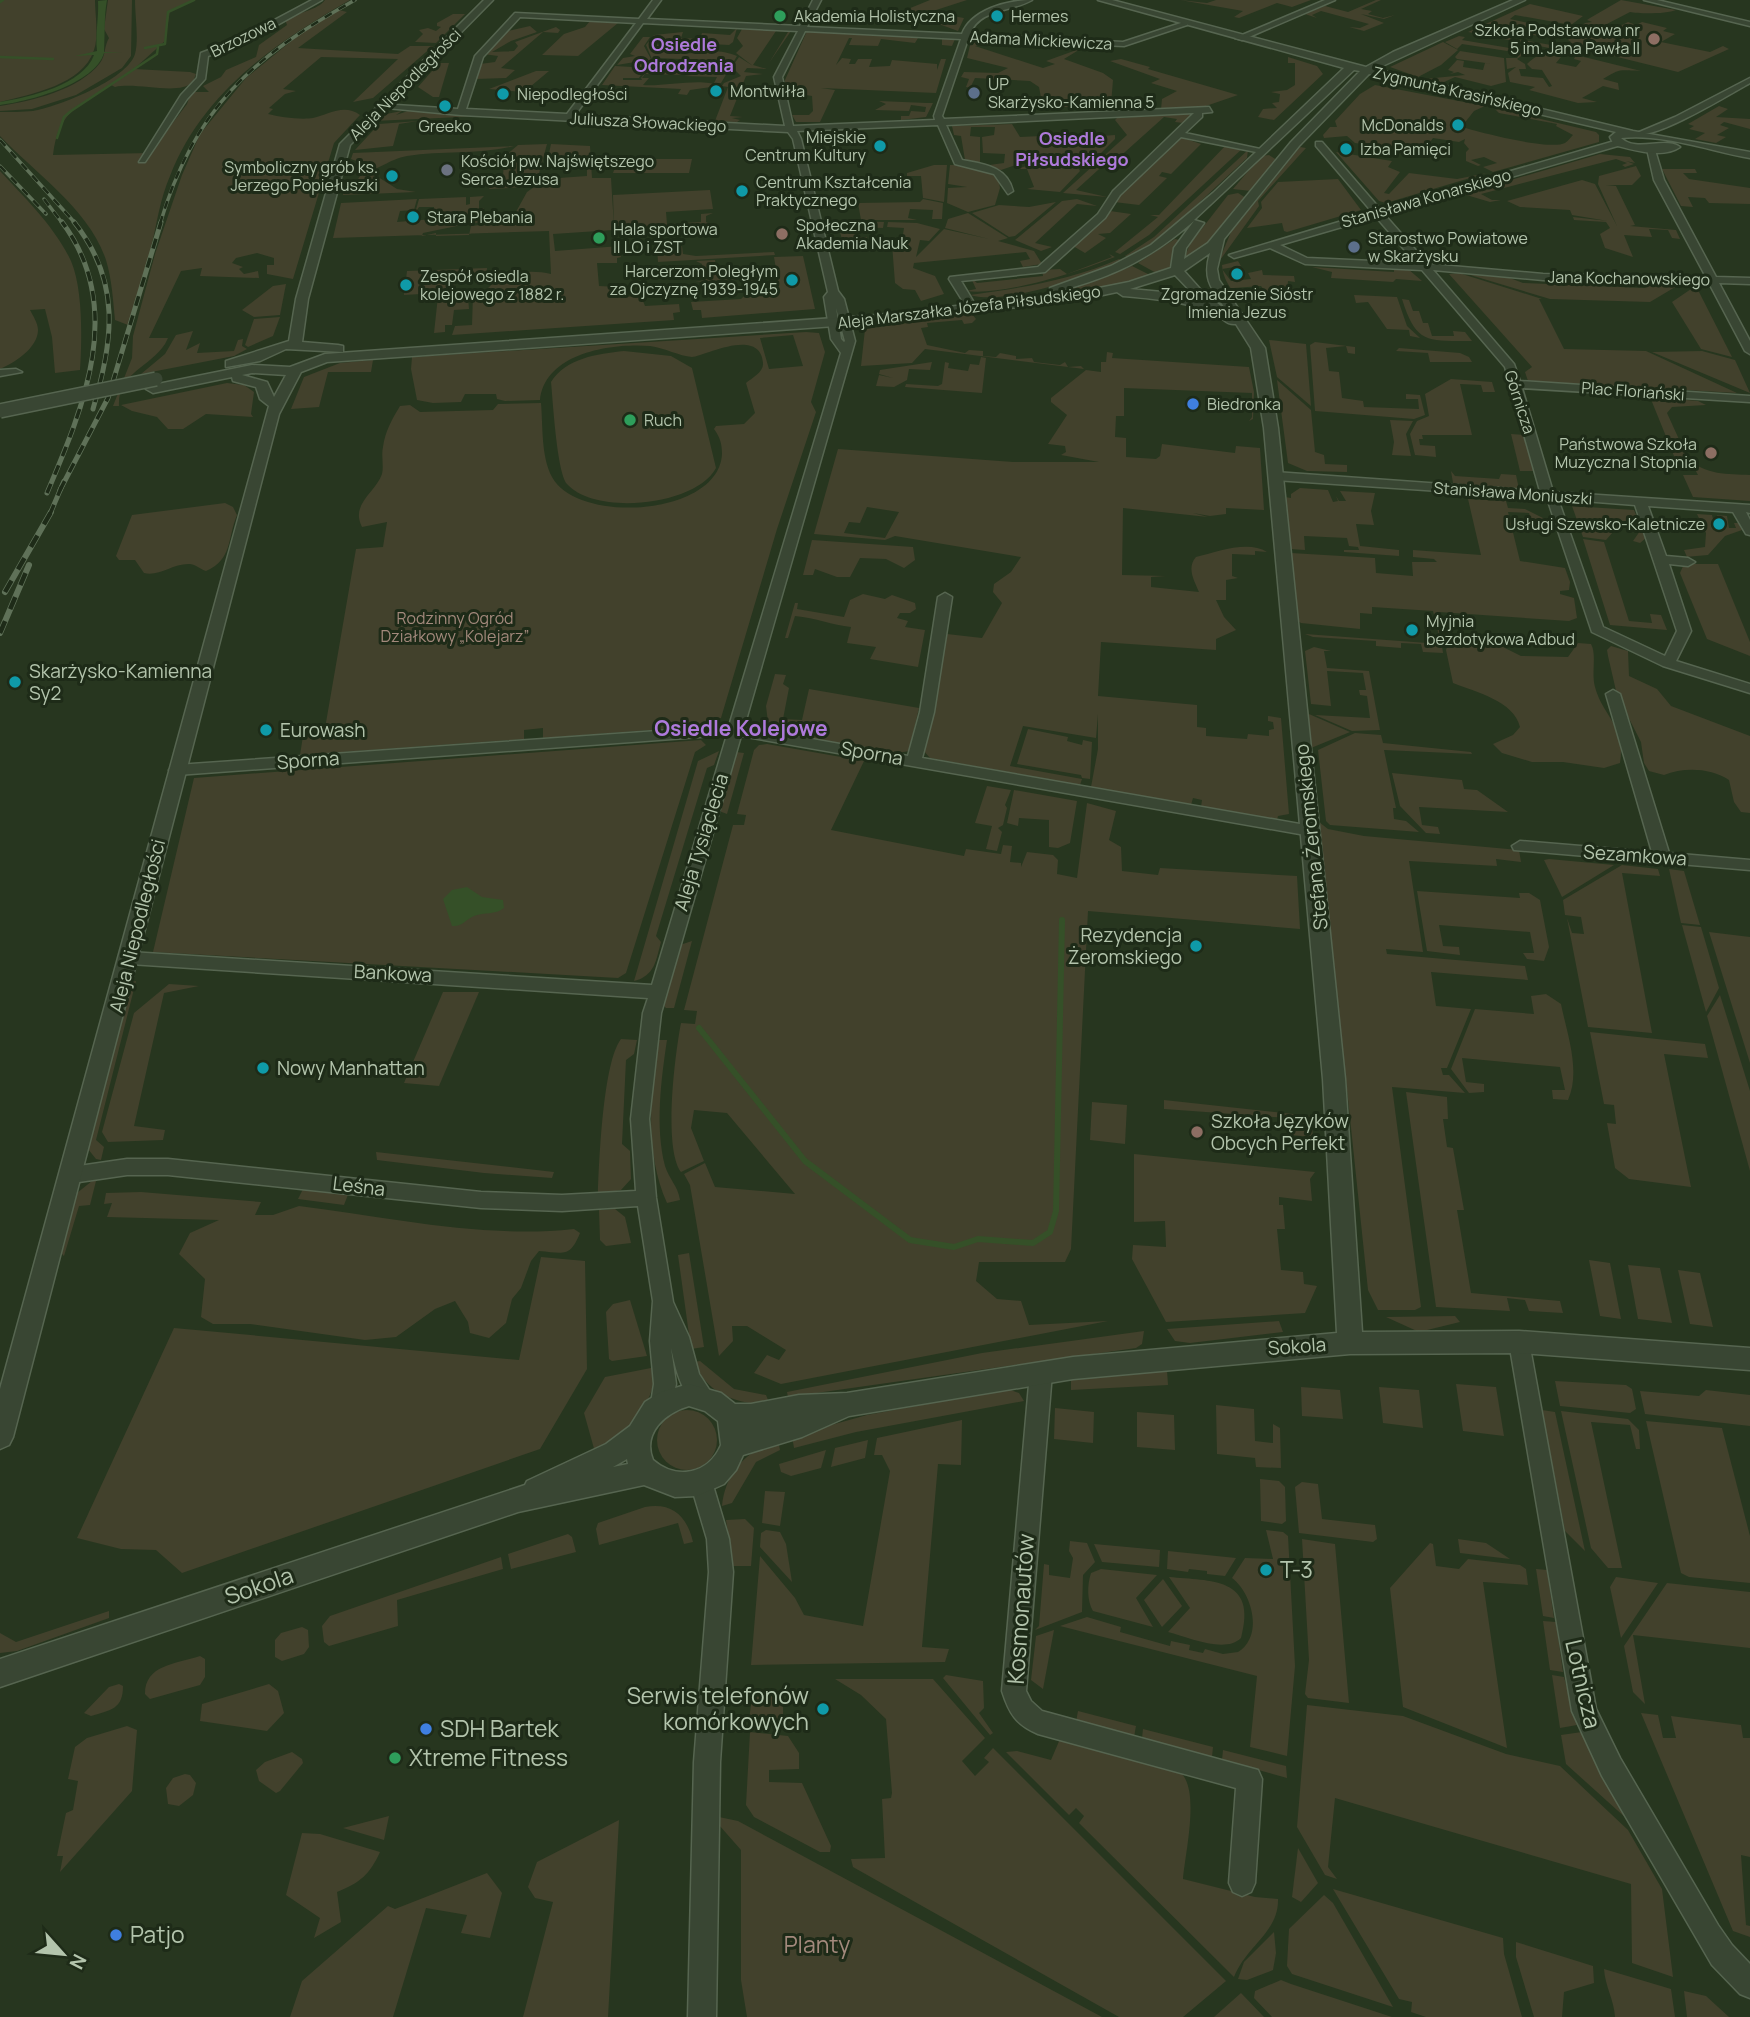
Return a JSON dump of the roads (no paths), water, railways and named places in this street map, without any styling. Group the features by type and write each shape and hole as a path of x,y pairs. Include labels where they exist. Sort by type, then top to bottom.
{"street":[{"name":"Brzozowa","path":"142,160 184,97 201,79 204,55 244,40 318,0"},
{"name":"Aleja Niepodległości","path":"295,345 302,299 343,148 380,107 489,0"},
{"path":"569,117 657,0"},
{"name":"Aleja Tysiąclecia","path":"662,1403 665,1384 660,1341 663,1301 646,1198 641,1099 657,992 845,351 836,339 839,318 829,297 832,292 797,148 786,134 790,129 778,77 817,0"},
{"path":"1008,191 1002,175 958,162 938,116 970,23 976,17 1028,0"},
{"name":"Zygmunta Krasińskiego","path":"1102,0 1365,72 1641,133 1657,144"},
{"path":"1239,38 1331,0"},
{"name":"Aleja Marszałka Józefa Piłsudskiego","path":"839,318 1063,286 1123,266 1155,248 1219,193 1349,68 1503,0"},
{"name":"Aleja Marszałka Józefa Piłsudskiego","path":"314,355 839,318 1108,291 1177,270 1202,255 1219,239 1350,85 1365,72 1521,0"},
{"path":"1648,0 1750,24"},
{"name":"Adama Mickiewicza","path":"461,112 478,56 518,15 1124,44 1184,23"},
{"name":"Zygmunta Krasińskiego","path":"1365,72 1393,81 1567,121 1632,148 1657,144"},
{"path":"1350,85 1369,80 1393,81"},
{"path":"1641,133 1678,119 1750,80"},
{"name":"Juliusza Słowackiego","path":"380,107 790,129 1209,110"},
{"path":"968,301 954,279 1045,268 1102,216 1116,193 1199,115 1197,110"},
{"path":"1659,180 1657,144 1678,119"},
{"path":"1616,140 1628,132"},
{"path":"1179,134 1287,156"},
{"name":"Stanisława Konarskiego","path":"1234,255 1616,140"},
{"name":"Górnicza","path":"1319,144 1510,366 1548,496 1555,503 1597,629 1668,663"},
{"path":"1657,144 1748,155"},
{"path":"1632,148 1659,180 1750,351"},
{"path":"1251,335 1223,314 1177,270 1182,245 1219,193 1254,196"},
{"name":"Stefana Żeromskiego","path":"1219,239 1211,269 1213,280 1251,335 1263,365 1334,1079 1350,1343"},
{"name":"Jana Kochanowskiego","path":"1270,244 1305,261 1548,277 1750,281"},
{"path":"1108,291 1173,298 1223,314"},
{"name":"Aleja Niepodległości","path":"275,347 302,299"},
{"path":"0,411 256,364 275,372 295,370 314,355 295,345 275,347 256,364 211,377 155,384 0,421"},
{"name":"Aleja Niepodległości","path":"272,408 295,370"},
{"path":"0,373 16,372"},
{"name":"Aleja Niepodległości","path":"0,1437 130,958 272,408 275,372"},
{"path":"211,377 254,380 265,388 265,396 272,408"},
{"name":"Plac Floriański","path":"1517,384 1750,399"},
{"name":"Stanisława Moniuszki","path":"1275,476 1743,509"},
{"path":"1640,502 1684,631 1668,663 1750,689"},
{"path":"1743,509 1750,531"},
{"path":"1661,560 1688,562"},
{"path":"914,760 927,712 945,597"},
{"path":"1613,694 1662,857"},
{"name":"Sporna","path":"177,770 734,730 1311,831"},
{"name":"Sezamkowa","path":"1520,846 1750,865"},
{"name":"Bankowa","path":"130,958 657,992"},
{"name":"Leśna","path":"72,1175 127,1167 168,1167 481,1200 568,1203 646,1198"},
{"name":"Aleja Tysiąclecia","path":"663,1301 679,1337 689,1378 703,1397"},
{"name":"Sokola","path":"729,1415 751,1416 799,1406 847,1405 1041,1373 1164,1358 1350,1343 1519,1342 1750,1360"},
{"name":"Lotnicza","path":"1519,1342 1584,1711 1591,1728 1709,1934 1722,1955 1750,1984"},
{"name":"Kosmonautów","path":"1041,1373 1014,1691 1019,1705 1023,1714 1038,1722 1250,1779 1242,1883"},
{"path":"682,1396 703,1397 715,1402 729,1415 734,1427 734,1446 720,1470 701,1482 672,1484 648,1472 638,1455 637,1435 646,1417 662,1403 682,1396"},
{"name":"Sokola","path":"734,1446 755,1437 802,1425 847,1405"},
{"name":"Sokola","path":"518,1499 574,1469 615,1453 637,1435"},
{"name":"Sokola","path":"0,1673 518,1499 648,1472"},
{"path":"701,1482 718,1539 721,1572 706,1785 702,2017"}],"waterway":[{"path":"145,48 165,44 168,12 194,0"},
{"path":"57,138 64,117 157,54 158,47"},
{"path":"0,57 53,59"},
{"path":"699,1028 805,1161 910,1240 954,1247 978,1239 1033,1243 1050,1232 1056,1211 1062,920"}],"railway":[{"path":"160,224 190,148 209,117 232,90 257,65 286,43 355,0"},
{"path":"0,140 76,224"},
{"path":"0,166 46,214"},
{"path":"44,199 63,224"},
{"path":"47,493 85,391 95,322 92,288 81,254 62,222"},
{"path":"74,222 100,267 109,312 105,359 93,409"},
{"path":"61,488 108,398 161,222"},
{"path":"61,488 64,481"},
{"path":"50,513 61,488"},
{"path":"5,592 50,513"},
{"path":"0,633 29,565"}],"place":[{"name":"Akademia Holistyczna","path":"780,16"},
{"name":"Hermes","path":"997,16"},
{"name":"Szkoła Podstawowa nr 5 im. Jana Pawła II","path":"1654,39"},
{"name":"Montwiłła","path":"716,91"},
{"name":"UP Skarżysko-Kamienna 5","path":"974,93"},
{"name":"Niepodległości","path":"503,94"},
{"name":"Greeko","path":"445,106"},
{"name":"McDonalds","path":"1458,125"},
{"name":"Miejskie Centrum Kultury","path":"880,146"},
{"name":"Izba Pamięci","path":"1346,149"},
{"name":"Kościół pw. Najświętszego Serca Jezusa","path":"447,170"},
{"name":"Symboliczny grób ks. Jerzego Popiełuszki","path":"392,176"},
{"name":"Centrum Kształcenia Praktycznego","path":"742,191"},
{"name":"Stara Plebania","path":"413,217"},
{"name":"Społeczna Akademia Nauk","path":"782,234"},
{"name":"Hala sportowa II LO i ZST","path":"599,238"},
{"name":"Starostwo Powiatowe w Skarżysku","path":"1354,247"},
{"name":"Zgromadzenie Sióstr Imienia Jezus","path":"1237,274"},
{"name":"Harcerzom Poległym za Ojczyznę 1939-1945","path":"792,280"},
{"name":"Zespół osiedla kolejowego z 1882 r.","path":"406,285"},
{"name":"Biedronka","path":"1193,404"},
{"name":"Ruch","path":"630,420"},
{"name":"Państwowa Szkoła Muzyczna I Stopnia","path":"1711,453"},
{"name":"Usługi Szewsko-Kaletnicze","path":"1719,524"},
{"name":"Myjnia bezdotykowa Adbud","path":"1412,630"},
{"name":"Skarżysko-Kamienna Sy2","path":"15,682"},
{"name":"Eurowash","path":"266,730"},
{"name":"Rezydencja Żeromskiego","path":"1196,946"},
{"name":"Nowy Manhattan","path":"263,1068"},
{"name":"Szkoła Języków Obcych Perfekt","path":"1197,1132"},
{"name":"T-3","path":"1266,1570"},
{"name":"Serwis telefonów komórkowych","path":"823,1709"},
{"name":"SDH Bartek","path":"426,1729"},
{"name":"Xtreme Fitness","path":"395,1758"},
{"name":"Patjo","path":"116,1935"}],"district":[{"name":"Osiedle Odrodzenia","path":"684,55"},
{"name":"Osiedle Piłsudskiego","path":"1072,149"},
{"name":"Osiedle Kolejowe","path":"741,729"}],"park label":[{"name":"Rodzinny Ogród Działkowy „Kolejarz”","path":"455,627"},
{"name":"Planty","path":"817,1945"}]}
